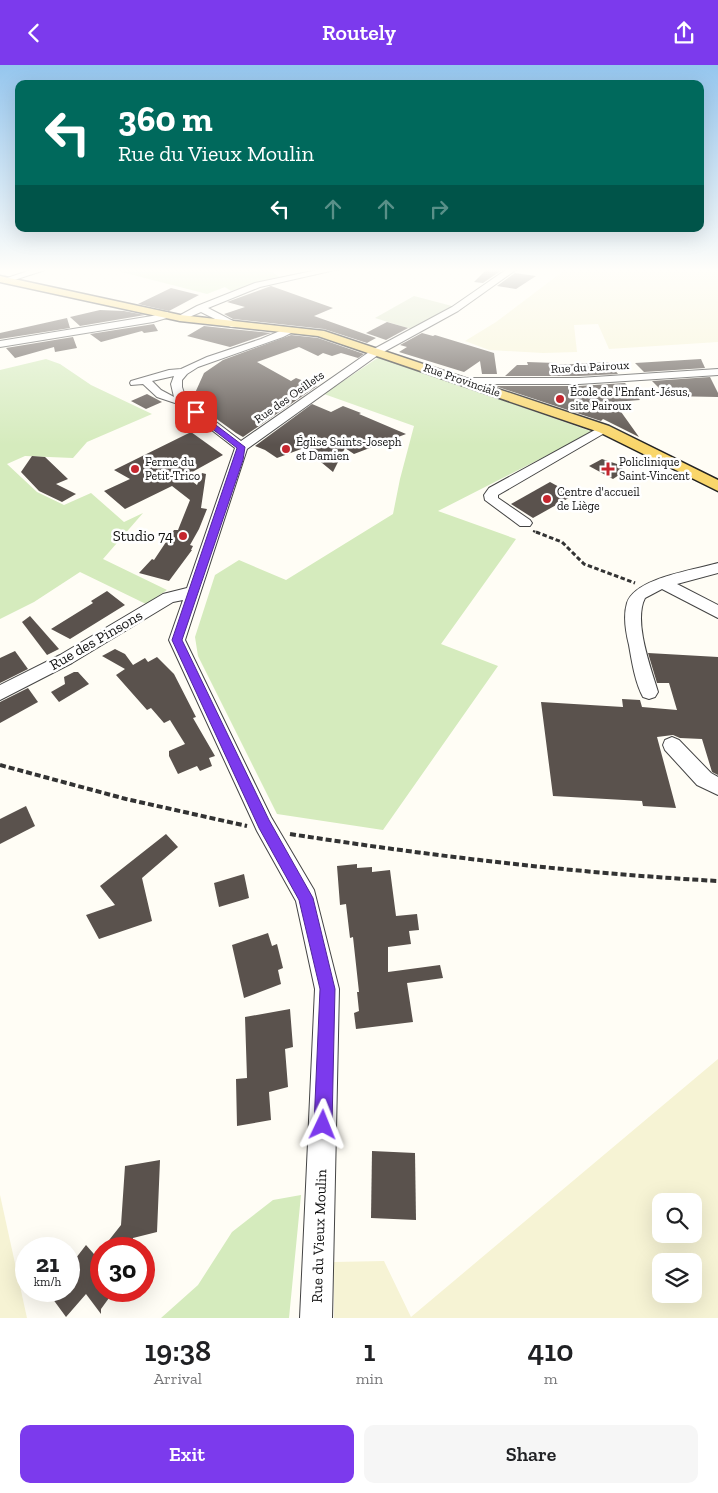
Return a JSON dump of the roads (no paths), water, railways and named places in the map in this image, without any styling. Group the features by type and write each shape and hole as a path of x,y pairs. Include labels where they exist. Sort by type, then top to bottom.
{"main road":[{"name":"Rue Provinciale","path":"256,328 320,333 466,381 604,429 718,486"}],"street":[{"path":"0,344 95,327"},
{"name":"Rue des Oeillets","path":"241,447 378,352 422,327"},
{"path":"249,346 254,338 256,328"},
{"path":"181,401 170,400 140,382 169,373 182,372 195,365 274,338 290,330"},
{"path":"182,372 177,379 176,392 181,401 241,447"},
{"name":"Rue du Pairoux","path":"466,381 579,381 717,372"},
{"path":"525,523 492,500 491,495 494,491 604,429"},
{"name":"Rue du Vieux Moulin","path":"241,447 177,640 268,830 306,898 328,989 316,1318"},
{"path":"649,692 640,657 634,615 634,606 638,596 656,586 718,568"},
{"path":"656,586 718,612"},
{"name":"Rue des Pinsons","path":"0,693 66,659 168,598 193,592"},
{"path":"672,745 704,779 718,786"}],"place":[{"name":"École de l'Enfant-Jésus, site Pairoux","path":"560,399"},
{"name":"Église Saints-Joseph et Damien","path":"286,449"},
{"name":"Ferme du Petit-Trico","path":"135,469"},
{"name":"Policlinique Saint-Vincent","path":"608,469"},
{"name":"Centre d'accueil de Liège","path":"547,499"},
{"name":"Studio 74","path":"183,536"}]}
